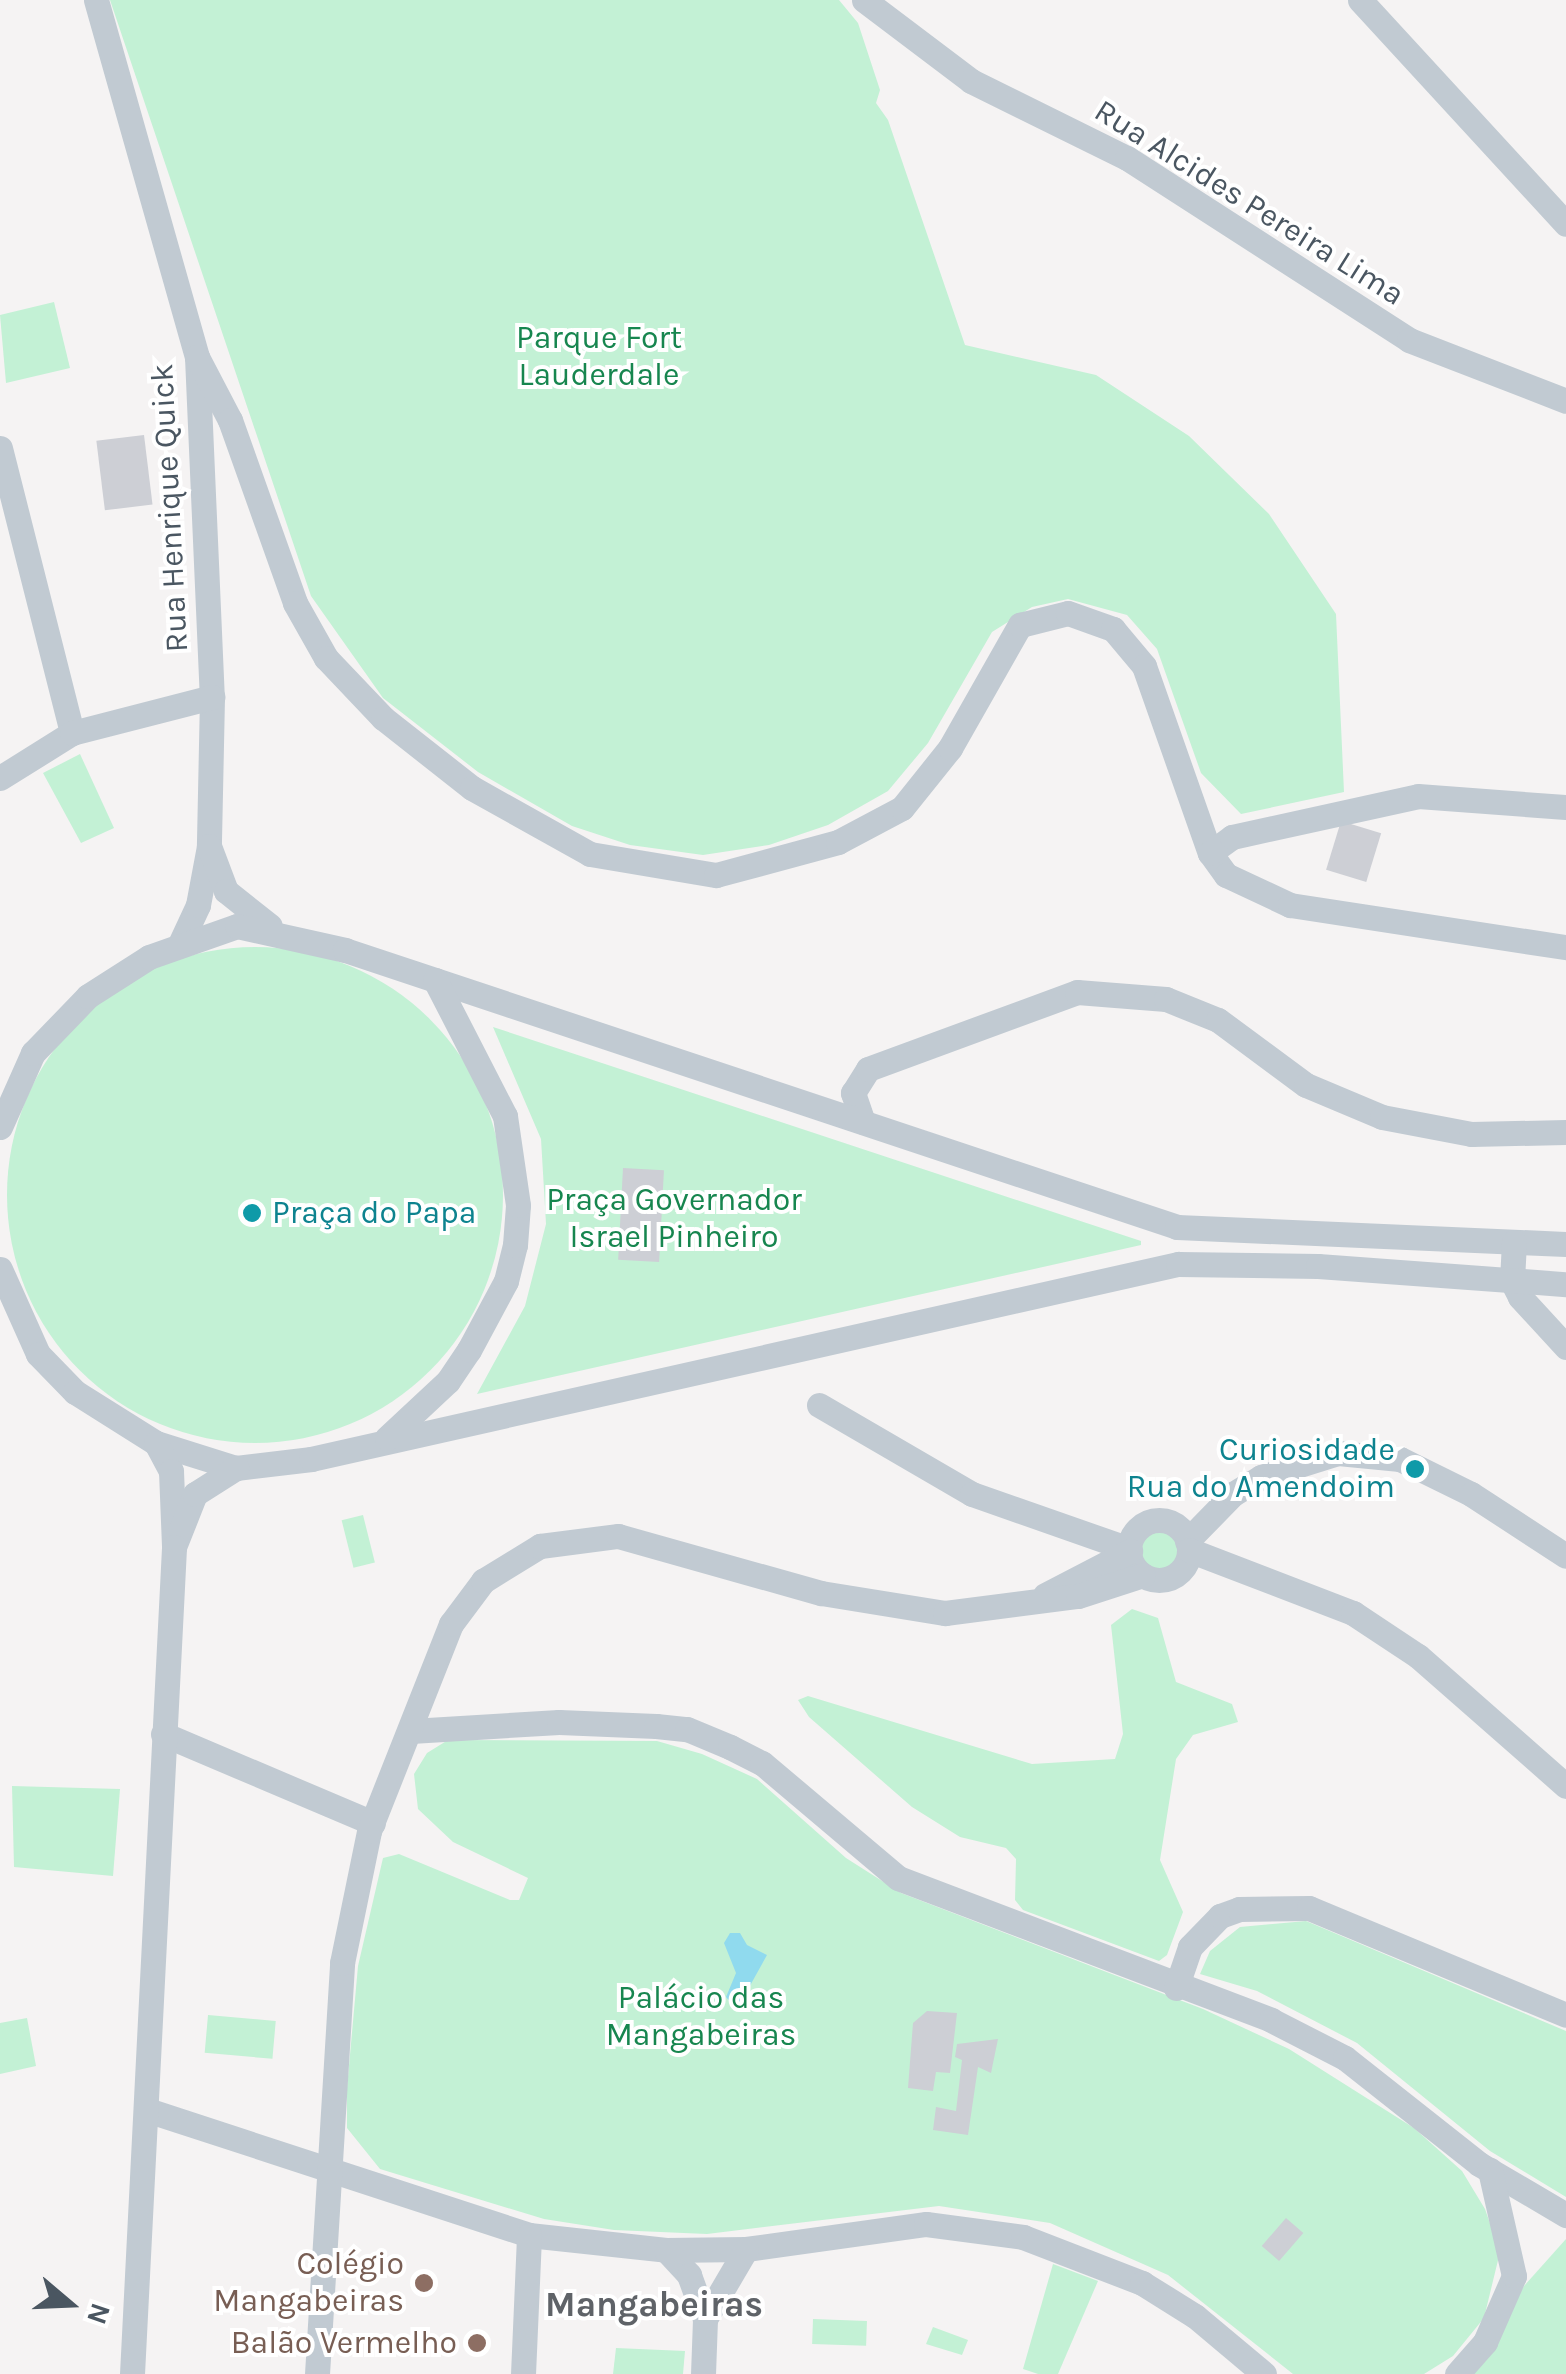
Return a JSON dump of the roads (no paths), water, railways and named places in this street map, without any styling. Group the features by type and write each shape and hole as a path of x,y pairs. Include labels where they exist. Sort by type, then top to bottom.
{"street":[{"name":"Rua Henrique Quick","path":"96,0 197,358 212,697 208,846 198,905 179,946"},
{"name":"Rua Alcides Pereira Lima","path":"864,0 971,81 1127,158 1408,340 1566,400"},
{"path":"1360,0 1566,224"},
{"path":"197,358 230,420 295,603 326,658 383,718 540,831 590,854 716,875 838,842 902,808 950,748 1020,625 1068,614 1113,629 1144,666 1210,853 1226,875 1290,905 1566,947"},
{"path":"0,448 72,733"},
{"path":"0,778 72,733 212,697"},
{"path":"1210,853 1232,836 1418,796 1566,807"},
{"name":"Rua Henrique Quick","path":"208,846 226,892 274,929"},
{"path":"0,1126 33,1053 60,1020 122,973 179,946 237,926 274,929 435,980 1177,1226 1566,1244"},
{"path":"381,1442 448,1381 469,1350 506,1281 515,1244 518,1205 505,1116 435,980"},
{"path":"863,1122 853,1093 868,1070 1077,992 1166,1000 1218,1020 1306,1085 1382,1118 1472,1134 1566,1132"},
{"path":"1177,1226 1178,1264"},
{"path":"1514,1242 1512,1281 1555,1326 1566,1347"},
{"path":"174,1547 196,1494 236,1468 381,1442 1178,1264 1318,1266 1566,1284"},
{"path":"0,1269 38,1354 100,1413 156,1443 236,1468"},
{"path":"819,1404 972,1494 1044,1520 1133,1542 1181,1546 1246,1577 1353,1613 1402,1645 1566,1786"},
{"path":"132,2374 174,1547 171,1471 156,1443"},
{"path":"317,2374 342,1962 373,1823 450,1624 483,1581 540,1546 618,1536 804,1589 945,1613 1029,1603 1099,1592 1143,1575 1160,1580 1181,1546 1233,1494 1295,1462 1338,1453 1400,1459 1471,1494 1566,1556"},
{"path":"1133,1542 1143,1575"},
{"path":"1029,1603 1133,1542"},
{"path":"411,1731 560,1722 687,1729 762,1762 898,1878 1176,1988 1271,2020 1345,2058 1490,2170 1566,2215"},
{"path":"163,1734 373,1823"},
{"path":"1176,1988 1190,1947 1220,1916 1240,1909 1310,1908 1566,2015"},
{"path":"148,2110 529,2235 666,2250 746,2249 926,2224 1023,2237 1142,2284 1196,2316 1264,2374"},
{"path":"1457,2374 1485,2342 1514,2276 1490,2170"},
{"path":"523,2374 529,2235"},
{"path":"705,2319 746,2249"},
{"path":"666,2250 689,2275 705,2319 702,2374"}],"water":[{"path":"730,1933 740,1933 747,1945 767,1955 737,2009 726,1997 736,1973 724,1943"}],"place":[{"name":"Praça do Papa","path":"252,1213"},
{"name":"Curiosidade Rua do Amendoim","path":"1415,1469"},
{"name":"Colégio Mangabeiras","path":"424,2283"},
{"name":"Balão Vermelho","path":"477,2343"}],"district":[{"name":"Mangabeiras","path":"654,2305"}],"park label":[{"name":"Parque Fort Lauderdale","path":"599,358"},
{"name":"Praça Governador Israel Pinheiro","path":"674,1220"},
{"name":"Palácio das Mangabeiras","path":"701,2018"}]}
